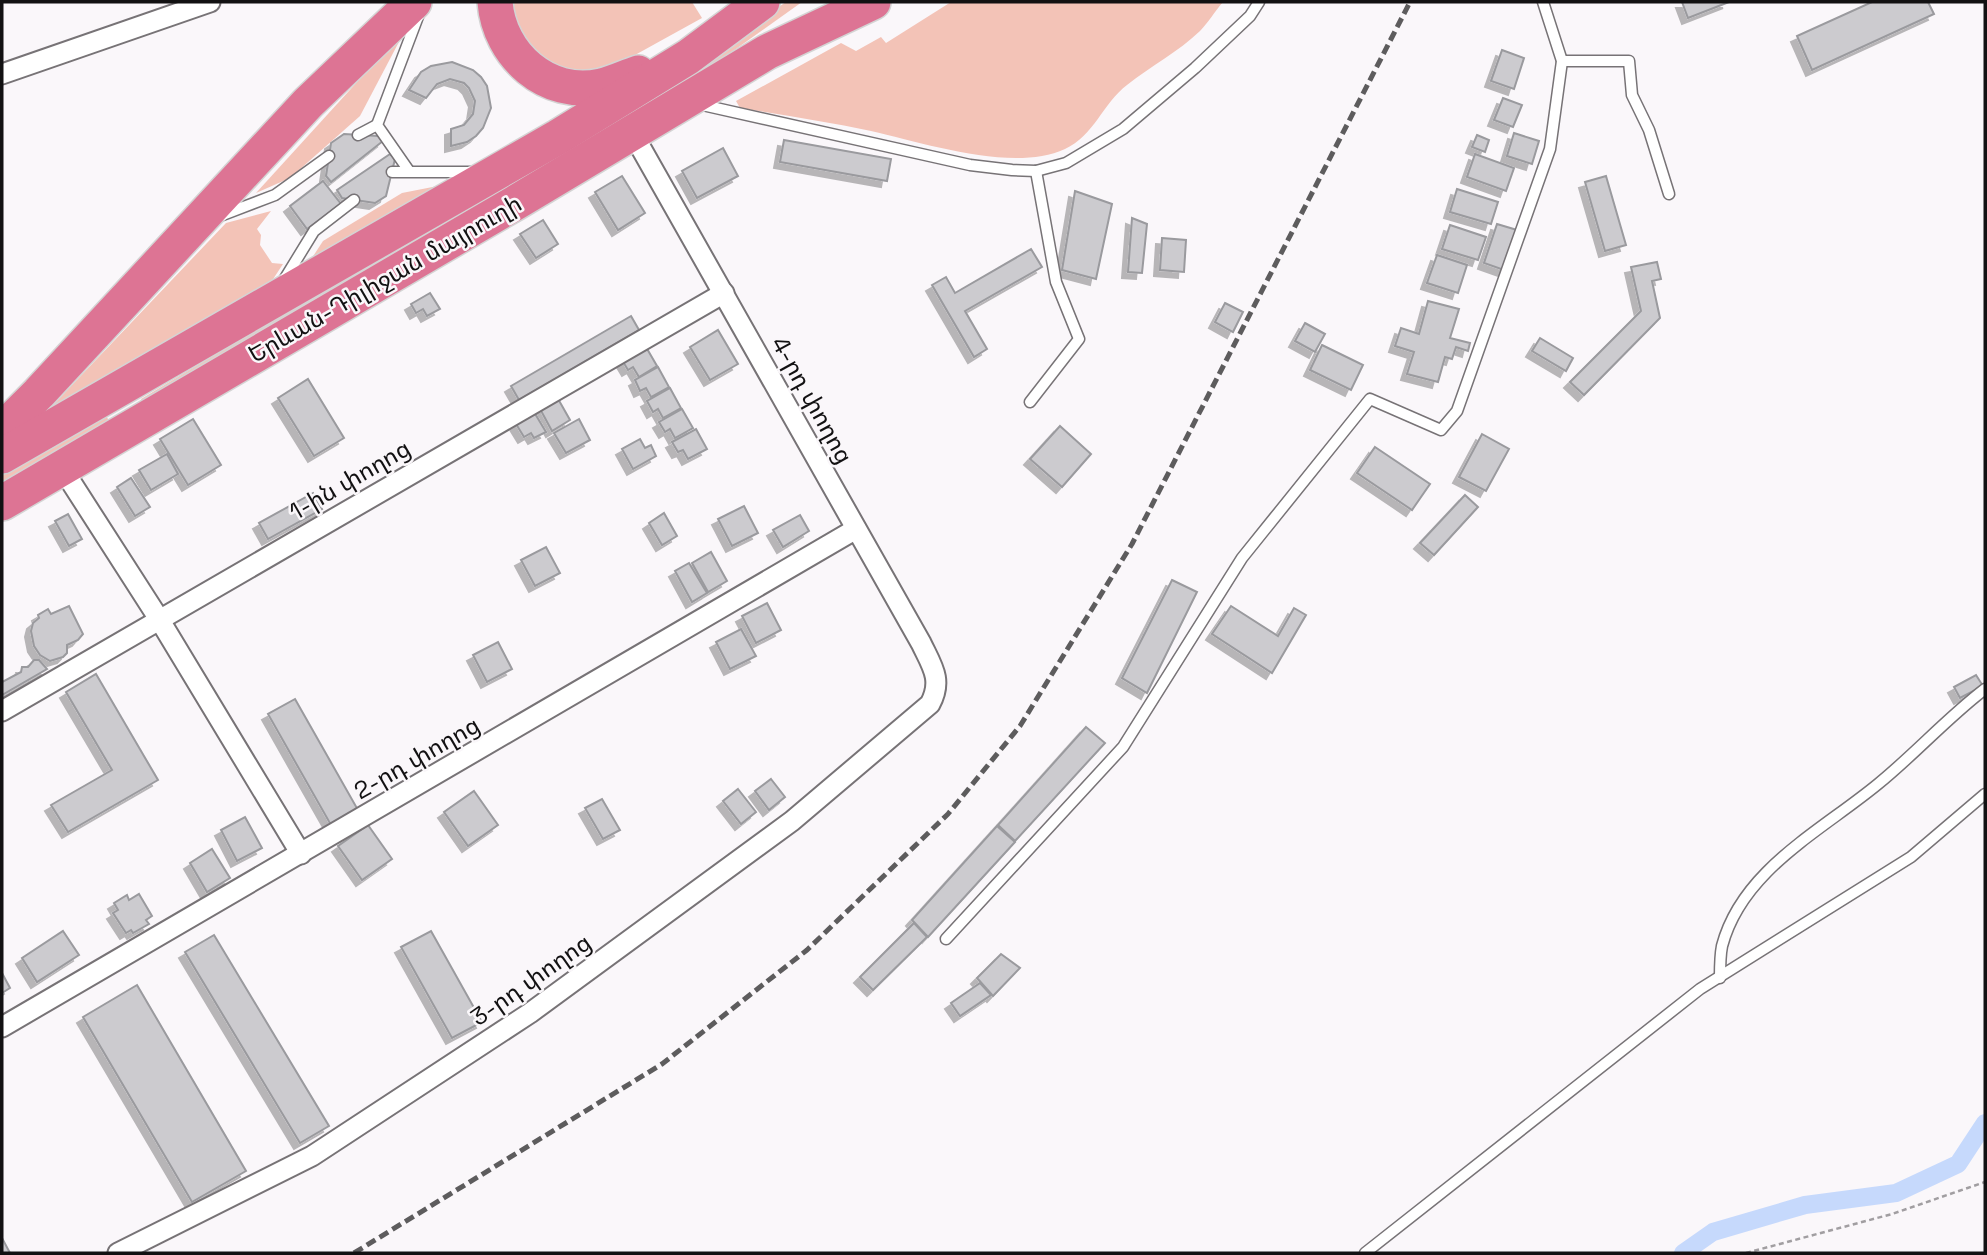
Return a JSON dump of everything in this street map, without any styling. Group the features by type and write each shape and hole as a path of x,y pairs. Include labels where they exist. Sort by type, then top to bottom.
{"highway":[{"path":"2,430 197,225 308,103 414,2"},
{"path":"495,2 504,38 517,59 535,75 566,87 600,86 688,57 762,2"},
{"path":"767,52 828,2"},
{"path":"767,52 873,2"},
{"name":"Երևան-Դիլիջան մայրուղի","path":"2,503 633,134 767,52"},
{"name":"Երևան-Դիլիջան մայրուղի","path":"2,456 558,137 688,57"},
{"path":"558,137 570,139 578,146 580,156 575,168"},
{"path":"118,390 116,413 124,421 136,424"}],"street":[{"path":"2,74 210,2"},
{"name":"4-րդ փողոց","path":"633,134 921,643 938,683 935,695"},
{"name":"1-ին փողոց","path":"2,711 724,293"},
{"path":"62,468 159,619 301,854"},
{"name":"2-րդ փողոց","path":"2,1027 856,529"},
{"name":"3-րդ փողոց","path":"118,1253 312,1156 530,1013 792,821 930,705 935,695"}],"lane":[{"path":"358,135 377,125 424,2"},
{"path":"687,102 970,165 1036,171 1066,163 1123,129 1195,68 1250,16 1259,2"},
{"path":"946,939 1123,747 1242,558 1370,399 1441,430 1457,411 1550,149 1562,61 1543,2"},
{"path":"1562,61 1629,61 1632,95 1649,131 1669,194"},
{"path":"377,125 409,171"},
{"path":"197,225 275,195 329,156"},
{"path":"1030,402 1080,339 1056,282 1036,171"},
{"path":"392,173 497,172"},
{"path":"271,302 314,231 354,200"},
{"path":"1720,978 1722,947 1738,909 1769,868 1880,783 1955,712 1985,689"},
{"path":"1365,1253 1690,998 1911,857 1985,794"}],"path":[{"path":"1746,1253 1892,1214 1985,1182"}],"shaded area":[{"path":"512,2 692,2 702,18 596,74 545,65 517,30"},
{"path":"786,2 802,2 705,71 600,137 591,131"},
{"path":"951,2 1223,2 1192,39 1119,92 1084,136 1065,149 1044,156 1020,158 969,154 855,128 740,108 736,101 841,43 856,51 881,37 886,43"},
{"path":"399,36 401,38 360,116 290,178 256,193"},
{"path":"546,157 551,165 145,407 141,399"},
{"path":"463,181 297,281 323,241 402,193"},
{"path":"271,211 257,229 261,235 260,245 272,263 283,264 260,299 35,424 226,223"},
{"path":"105,414 111,424 2,487 2,473"}],"building":[{"path":"1682,2 1729,2 1688,18"},
{"path":"1872,2 1928,2 1934,14 1812,70 1797,36"},
{"path":"1502,50 1524,58 1514,89 1491,81"},
{"path":"452,62 473,70 481,77 487,86 491,108 483,128 476,136 467,142 451,146 451,129 464,125 473,114 475,101 469,88 464,83 450,79 437,84 426,98 409,90 421,72 431,66"},
{"path":"1503,98 1522,105 1513,127 1494,120"},
{"path":"1514,133 1539,141 1532,164 1507,156"},
{"path":"344,134 378,136 383,141 331,182 326,176 331,143"},
{"path":"1477,135 1489,140 1485,152 1472,147"},
{"path":"784,140 891,159 887,181 780,162"},
{"path":"723,148 738,176 697,198 682,171"},
{"path":"390,154 395,159 386,196 375,203 342,198 337,190"},
{"path":"1475,154 1514,168 1506,191 1467,177"},
{"path":"622,176 645,213 618,230 595,192"},
{"path":"1606,176 1626,245 1605,251 1585,182"},
{"path":"323,181 341,204 307,229 290,206"},
{"path":"1457,189 1498,202 1491,224 1450,212"},
{"path":"1075,191 1112,204 1096,279 1062,270"},
{"path":"1132,218 1147,224 1142,273 1128,272"},
{"path":"543,220 558,244 536,258 520,234"},
{"path":"1497,224 1517,230 1504,270 1484,263"},
{"path":"1450,225 1486,237 1478,260 1442,249"},
{"path":"1162,238 1186,240 1184,272 1160,270"},
{"path":"1031,249 1042,267 965,311 987,349 974,357 932,285 946,277 955,293"},
{"path":"1437,255 1467,265 1458,293 1427,283"},
{"path":"1657,262 1661,279 1652,281 1660,318 1584,395 1570,382 1641,311 1631,267"},
{"path":"430,293 440,309 427,316 423,309 416,313 411,304"},
{"path":"1428,301 1459,309 1450,338 1470,343 1468,351 1456,347 1452,359 1445,357 1438,382 1407,374 1414,352 1395,346 1401,328 1419,334"},
{"path":"1225,303 1243,312 1233,332 1215,322"},
{"path":"631,316 639,330 519,400 511,386"},
{"path":"1305,323 1325,334 1315,352 1295,341"},
{"path":"718,330 738,364 710,380 690,347"},
{"path":"1540,338 1573,358 1566,371 1532,351"},
{"path":"1322,345 1363,365 1351,390 1310,370"},
{"path":"646,347 657,366 639,377 633,367 628,370 622,360"},
{"path":"658,367 669,387 651,397 646,388 640,391 635,380"},
{"path":"308,379 344,438 314,456 278,398"},
{"path":"670,388 681,408 663,418 658,409 653,412 647,401"},
{"path":"557,397 570,420 552,431 539,407"},
{"path":"682,409 693,428 675,438 670,429 665,432 659,422"},
{"path":"534,412 546,432 534,438 531,433 524,437 513,419"},
{"path":"193,419 221,465 188,485 160,439"},
{"path":"579,419 590,440 566,453 554,433"},
{"path":"1060,426 1091,454 1062,487 1030,459"},
{"path":"696,429 707,449 688,459 683,450 678,452 672,442"},
{"path":"1482,434 1509,449 1486,491 1459,477"},
{"path":"640,439 645,448 651,445 656,456 633,469 622,449"},
{"path":"1375,447 1430,484 1412,510 1357,473"},
{"path":"167,454 178,474 151,490 139,470"},
{"path":"131,478 150,507 135,516 117,487"},
{"path":"313,493 322,509 268,539 259,523"},
{"path":"1465,495 1478,507 1434,555 1420,543"},
{"path":"744,506 758,533 732,546 718,519"},
{"path":"664,513 677,536 662,545 649,523"},
{"path":"68,514 82,539 69,546 55,521"},
{"path":"800,515 809,531 783,547 773,530"},
{"path":"546,547 560,573 535,586 521,560"},
{"path":"711,552 727,581 708,592 692,563"},
{"path":"689,563 707,593 692,602 675,571"},
{"path":"1172,580 1197,592 1147,693 1122,678"},
{"path":"767,603 781,630 756,643 742,616"},
{"path":"69,606 83,634 78,640 67,645 67,653 63,657 50,661 40,655 34,646 31,631 33,623 39,618 38,615 48,609 51,614"},
{"path":"1231,606 1278,636 1294,608 1306,615 1272,673 1212,634"},
{"path":"741,629 756,656 730,669 716,642"},
{"path":"498,642 512,669 487,682 473,655"},
{"path":"34,660 39,660 47,669 2,695 2,682 21,672 22,667 28,667"},
{"path":"96,674 158,780 68,832 51,805 112,770 66,692"},
{"path":"1976,675 1983,686 1960,698 1954,687"},
{"path":"295,699 358,810 331,825 268,714"},
{"path":"1086,727 1105,743 1015,841 998,825"},
{"path":"771,779 785,797 769,810 755,791"},
{"path":"738,789 756,812 741,824 723,801"},
{"path":"474,791 498,825 468,846 444,812"},
{"path":"602,799 620,830 603,839 585,808"},
{"path":"245,817 262,848 237,861 221,830"},
{"path":"368,825 392,859 362,880 338,846"},
{"path":"997,826 1015,842 928,937 912,920"},
{"path":"212,849 230,878 207,892 190,863"},
{"path":"139,894 152,916 146,920 149,924 133,933 131,930 126,933 113,913 118,910 114,903 127,895 129,900"},
{"path":"914,923 927,937 873,990 860,977"},
{"path":"63,931 79,955 37,982 22,958"},
{"path":"431,931 482,1022 452,1038 401,947"},
{"path":"214,935 329,1126 300,1143 185,952"},
{"path":"1001,954 1020,968 993,996 977,978"},
{"path":"2,973 10,988 2,993"},
{"path":"980,983 991,995 960,1016 951,1003"},
{"path":"137,985 246,1171 192,1202 83,1017"},
{"path":"2,1238 10,1253 2,1253"}],"waterway":[{"path":"1683,1253 1713,1232 1805,1205 1896,1193 1958,1164 1985,1123"}],"railway":[{"path":"354,1253 662,1064 807,950 948,814 1020,726 1132,544 1410,2"}]}
